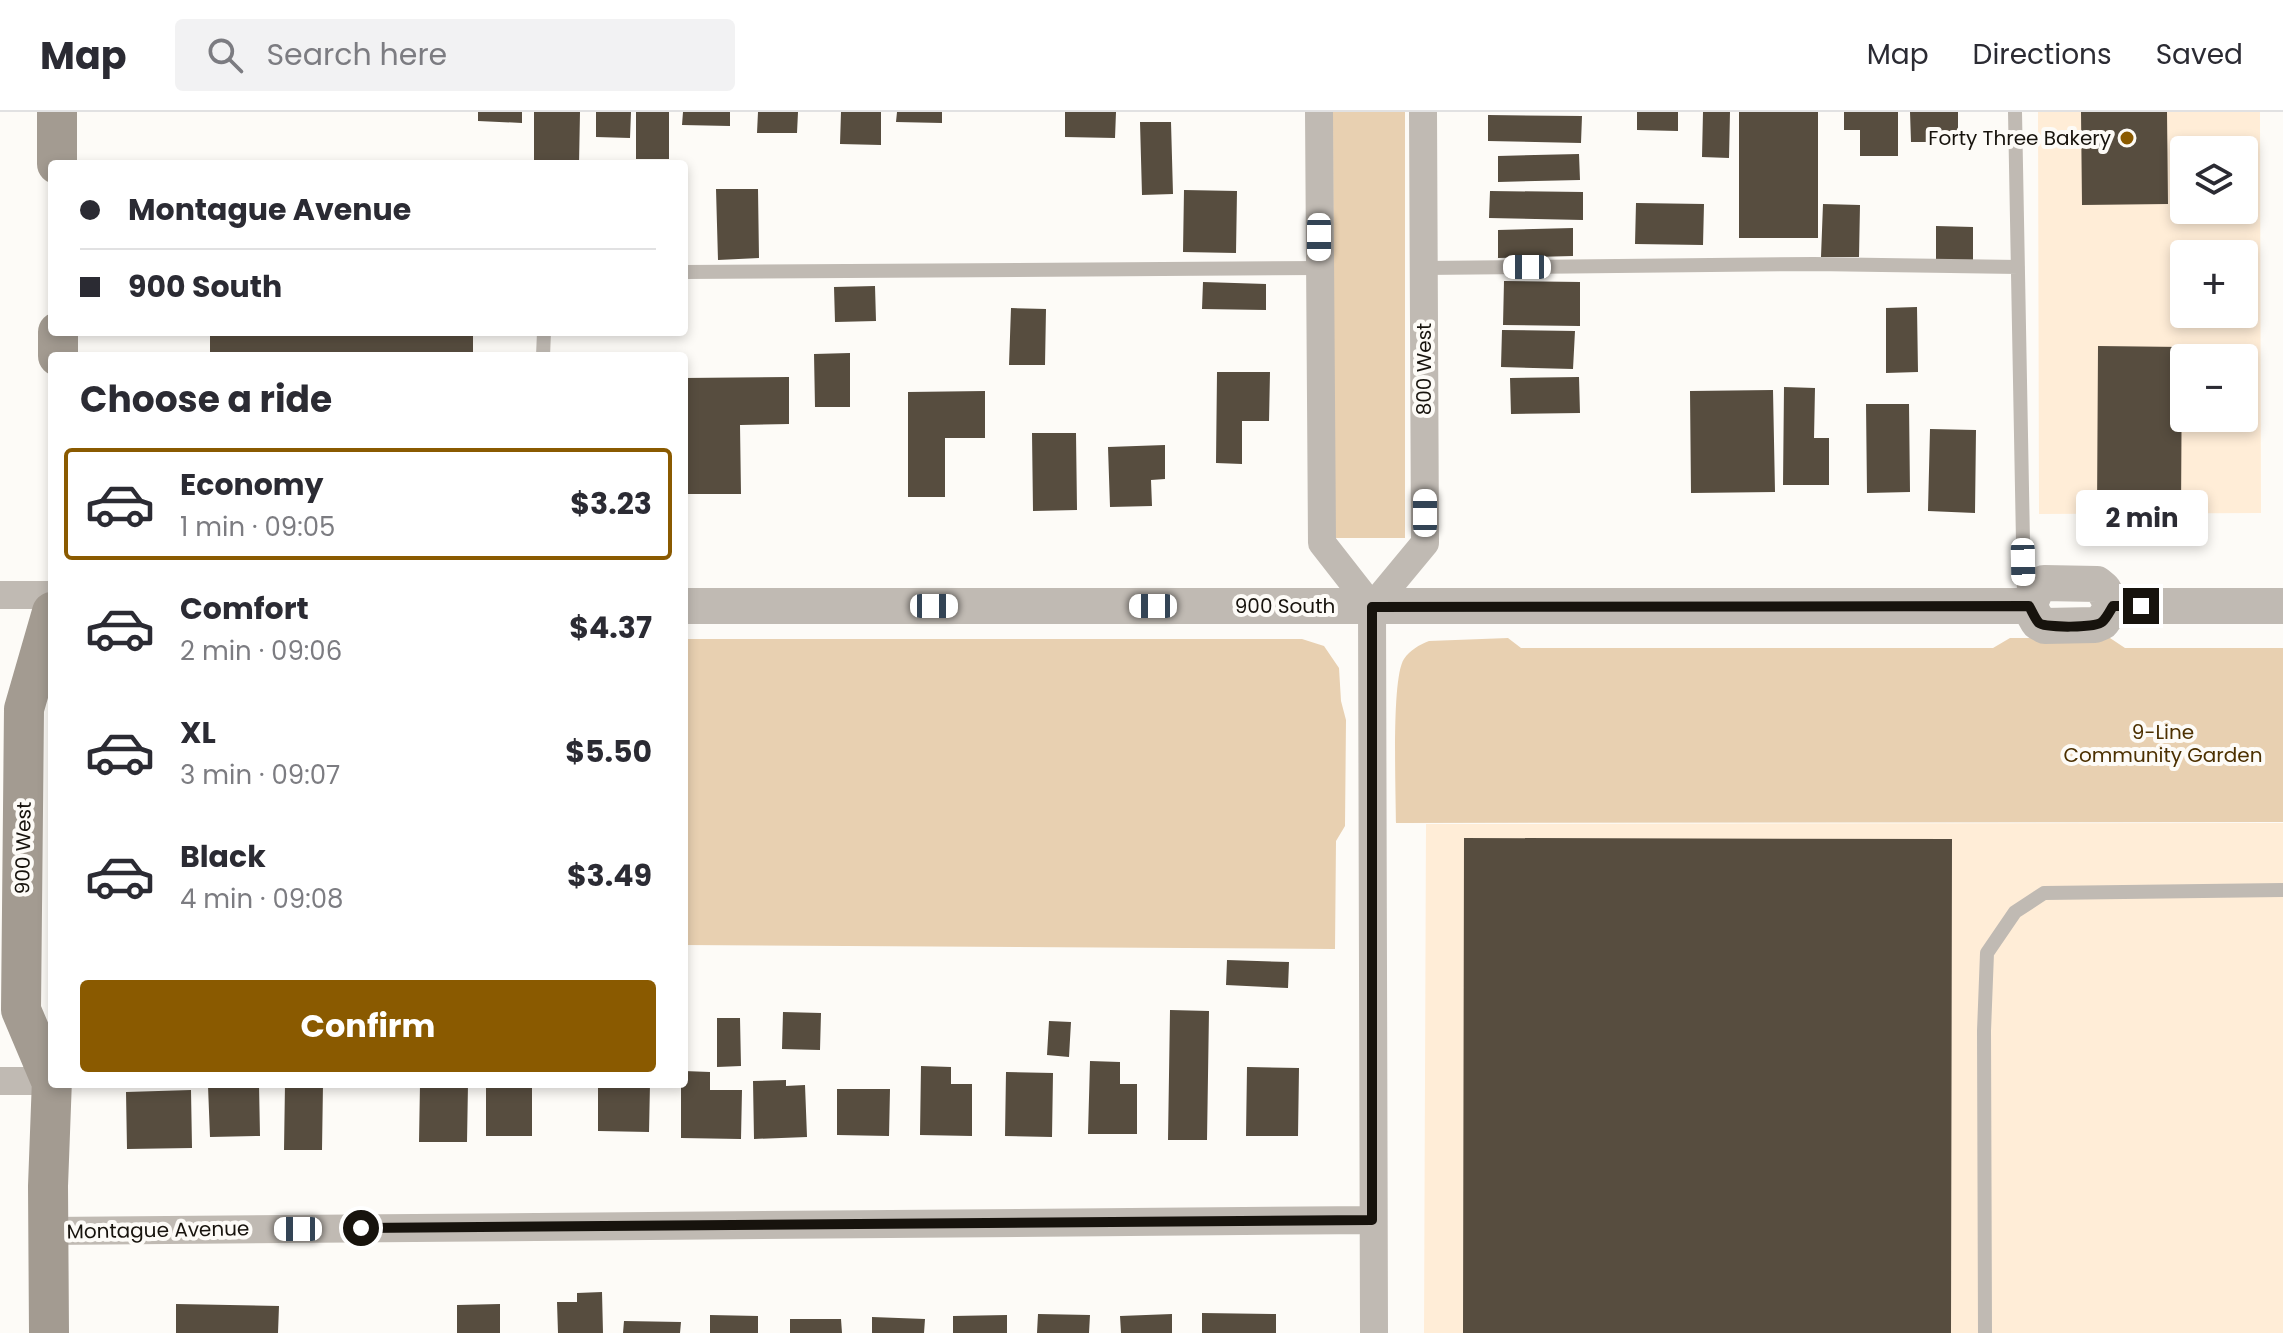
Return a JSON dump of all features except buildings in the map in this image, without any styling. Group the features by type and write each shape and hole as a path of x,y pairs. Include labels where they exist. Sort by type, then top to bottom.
{"main road":[{"path":"57,112 57,160"},
{"name":"900 West","path":"48,626 24,709 21,1010 48,1071"},
{"name":"900 West","path":"49,1333 52,1088"}],"street":[{"path":"1319,112 1322,543 1372,607 1374,1333"},
{"name":"800 West","path":"1372,607 1425,543 1423,112"},
{"path":"2026,606 2037,587 2044,583 2070,583 2097,584 2113,606 2283,606"},
{"path":"0,595 48,595"},
{"name":"900 South","path":"688,606 2026,606"},
{"path":"0,1081 48,1080"},
{"name":"Montague Avenue","path":"48,1231 1372,1220"}],"lane":[{"path":"2015,112 2026,606"},
{"path":"1424,268 1798,264 2018,267"},
{"path":"688,272 1319,268"},
{"path":"1985,1333 1984,1031 1987,953 2015,912 2044,893 2283,890"}],"shaded area":[{"path":"2038,112 2260,112 2261,513 2039,514"},
{"path":"2283,823 2283,1333 1424,1333 1426,824"}],"green space":[{"path":"1333,112 1405,112 1405,538 1334,538"},
{"name":"9-Line Community Garden","path":"1508,638 1521,648 1993,648 2010,638 2110,638 2125,648 2283,648 2283,822 1396,823 1397,689 1404,659 1415,648 1429,641"},
{"path":"688,639 1302,639 1324,646 1339,668 1341,701 1346,720 1345,826 1336,841 1335,949 688,945"}],"place":[{"name":"Forty Three Bakery","path":"2127,138"}],"route":[{"path":"361,1228 1372,1220 1372,607 2029,606 2038,622 2045,626 2069,626 2102,622 2113,606 2141,606"}]}
